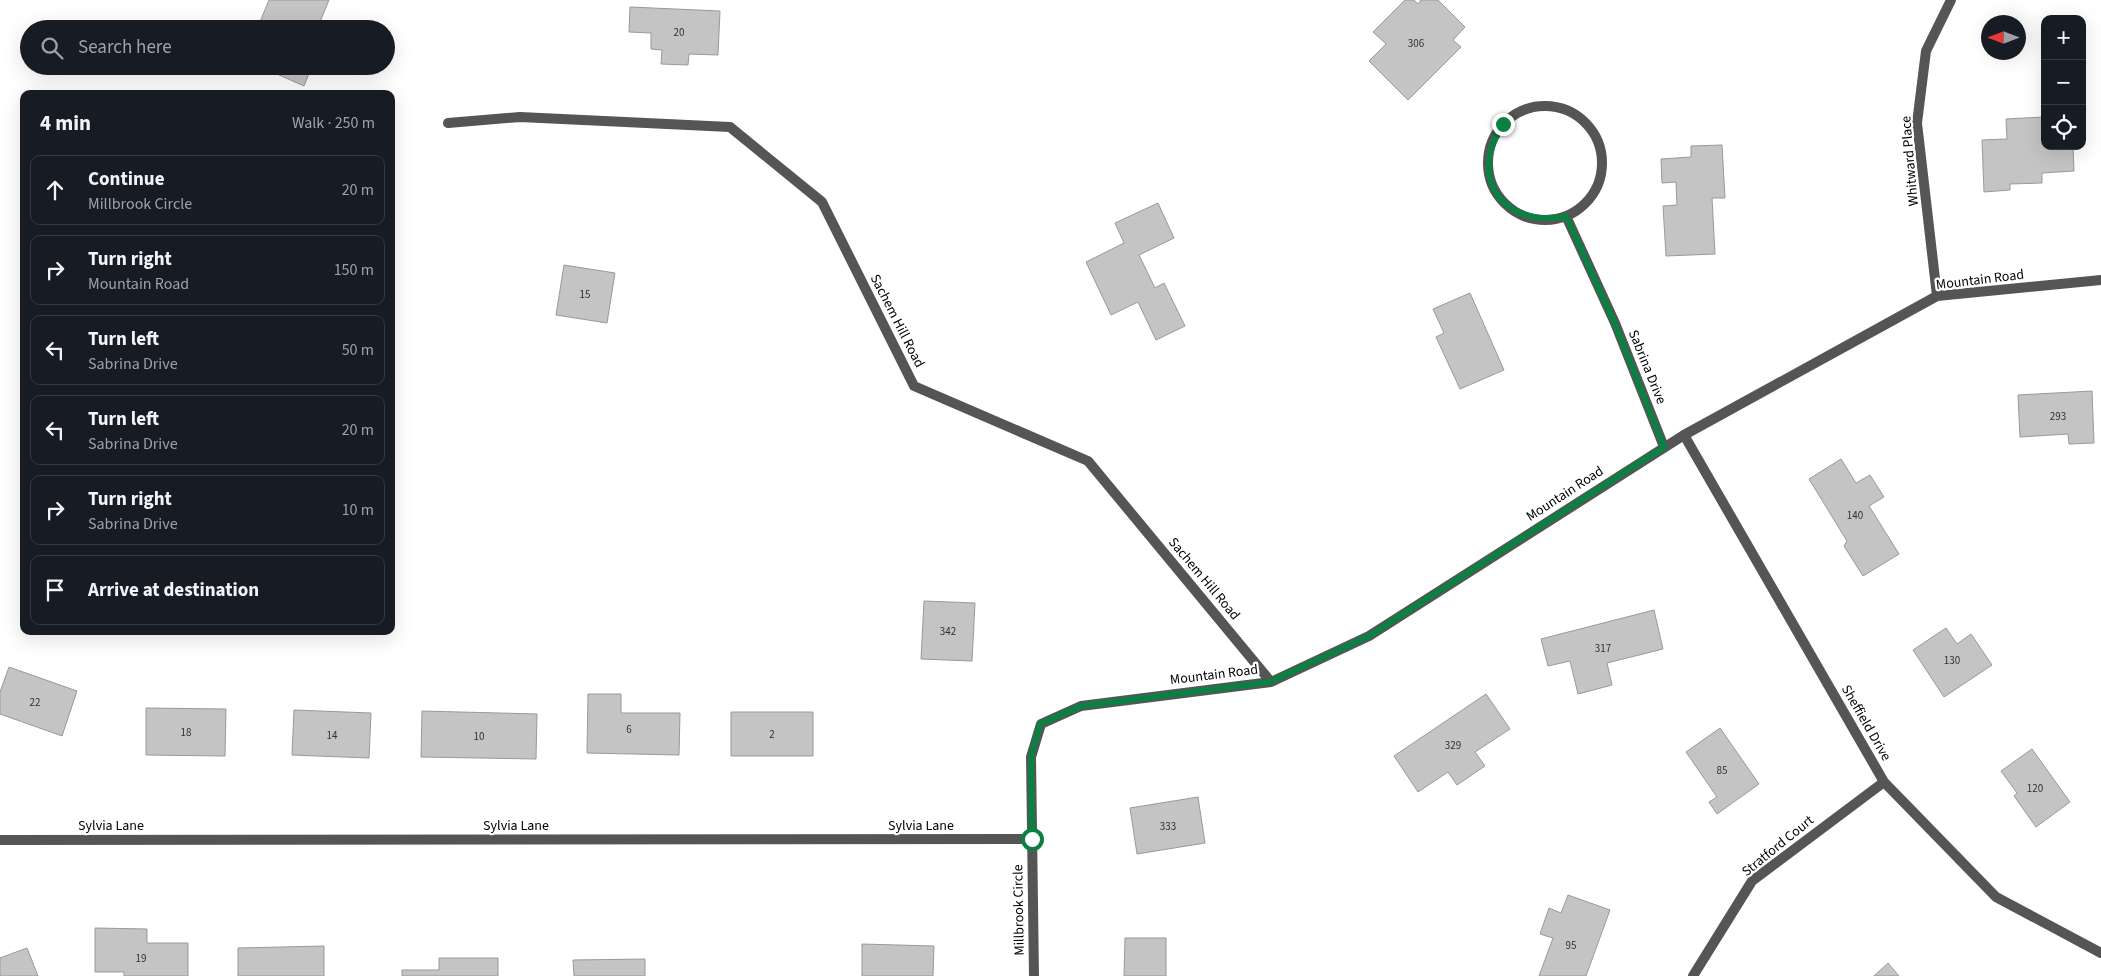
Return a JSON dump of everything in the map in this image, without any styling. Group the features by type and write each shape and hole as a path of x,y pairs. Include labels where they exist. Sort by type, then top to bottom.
{"street":[{"name":"Whitward Place","path":"1937,296 1918,123 1926,52 1950,0"},
{"path":"1548,105 1565,109 1580,117 1592,129 1600,145 1602,162 1600,179 1592,195 1580,208 1566,216 1549,220 1532,219 1516,212 1503,201 1493,188 1488,171 1488,154 1493,138 1503,124 1516,113 1532,106 1548,105"},
{"name":"Sachem Hill Road","path":"448,123 520,117 730,127 822,202 914,386 1088,461 1270,682"},
{"name":"Sabrina Drive","path":"1566,216 1615,324 1664,447"},
{"name":"Mountain Road","path":"1040,724 1081,706 1270,682 1369,636 1684,435 1937,296 2101,280"},
{"name":"Sheffield Drive","path":"1684,435 1884,782 1996,897 2101,953"},
{"name":"Millbrook Circle","path":"1034,976 1031,757 1040,724"},
{"name":"Stratford Court","path":"1693,976 1752,881 1884,782"},
{"name":"Sylvia Lane","path":"0,840 1032,839"}],"building":[{"path":"269,0 329,0 321,20 261,20"},
{"path":"1405,0 1414,0 1418,4 1421,0 1438,0 1465,27 1453,40 1461,47 1408,100 1369,61 1386,44 1373,32"},
{"path":"630,7 720,11 718,55 689,54 688,65 661,64 662,50 651,49 651,33 629,32"},
{"path":"279,75 308,75 304,86"},
{"path":"2041,117 2041,150 2073,150 2074,171 2042,173 2042,183 2010,184 2010,190 1984,192 1982,140 2007,139 2006,119"},
{"path":"1722,145 1725,198 1712,198 1715,254 1666,256 1663,206 1677,205 1676,182 1662,183 1661,159 1691,157 1691,146"},
{"path":"1158,203 1174,238 1139,255 1155,288 1164,283 1185,326 1156,340 1138,302 1111,315 1086,262 1124,243 1115,223"},
{"path":"564,265 615,273 607,323 556,315"},
{"path":"1470,293 1504,370 1460,389 1436,337 1444,333 1433,309"},
{"path":"2092,391 2094,443 2069,444 2068,434 2020,437 2018,395"},
{"path":"1841,459 1856,483 1870,475 1884,497 1869,506 1899,554 1863,576 1844,546 1847,541 1809,479"},
{"path":"924,601 975,603 972,661 921,659"},
{"path":"1654,610 1663,649 1607,663 1612,685 1578,694 1570,661 1548,666 1541,639"},
{"path":"1946,628 1957,644 1971,634 1992,665 1944,697 1913,650"},
{"path":"9,667 77,691 62,736 0,714 0,692"},
{"path":"588,694 621,694 621,713 680,713 679,755 587,753"},
{"path":"1486,694 1510,729 1475,752 1485,766 1457,785 1448,772 1418,792 1394,756"},
{"path":"146,708 226,709 225,756 146,755"},
{"path":"294,710 371,713 369,758 292,755"},
{"path":"422,711 537,714 536,759 421,757"},
{"path":"731,712 813,712 813,756 731,756"},
{"path":"1720,728 1759,784 1717,814 1709,802 1717,797 1686,752"},
{"path":"2032,749 2070,802 2036,827 2014,796 2017,793 2001,771"},
{"path":"1198,797 1205,843 1137,854 1130,808"},
{"path":"1568,895 1610,910 1586,976 1539,976 1553,938 1540,934 1549,908 1561,913"},
{"path":"95,928 147,929 147,943 188,943 188,976 124,976 124,972 95,972"},
{"path":"1125,938 1166,938 1166,976 1124,976"},
{"path":"862,944 934,946 933,976 862,976"},
{"path":"324,946 324,976 238,976 238,948"},
{"path":"27,948 38,976 0,976 0,958"},
{"path":"439,958 498,958 498,976 402,976 402,970 439,970"},
{"path":"645,959 645,976 574,976 573,960"},
{"path":"1888,963 1899,976 1874,976"}],"route":[{"path":"1032,839 1031,757 1040,724 1081,706 1270,682 1369,636 1664,447 1615,324 1566,216 1549,220 1532,219 1516,212 1503,201 1493,188 1488,171 1488,154 1493,138 1503,124"}]}
